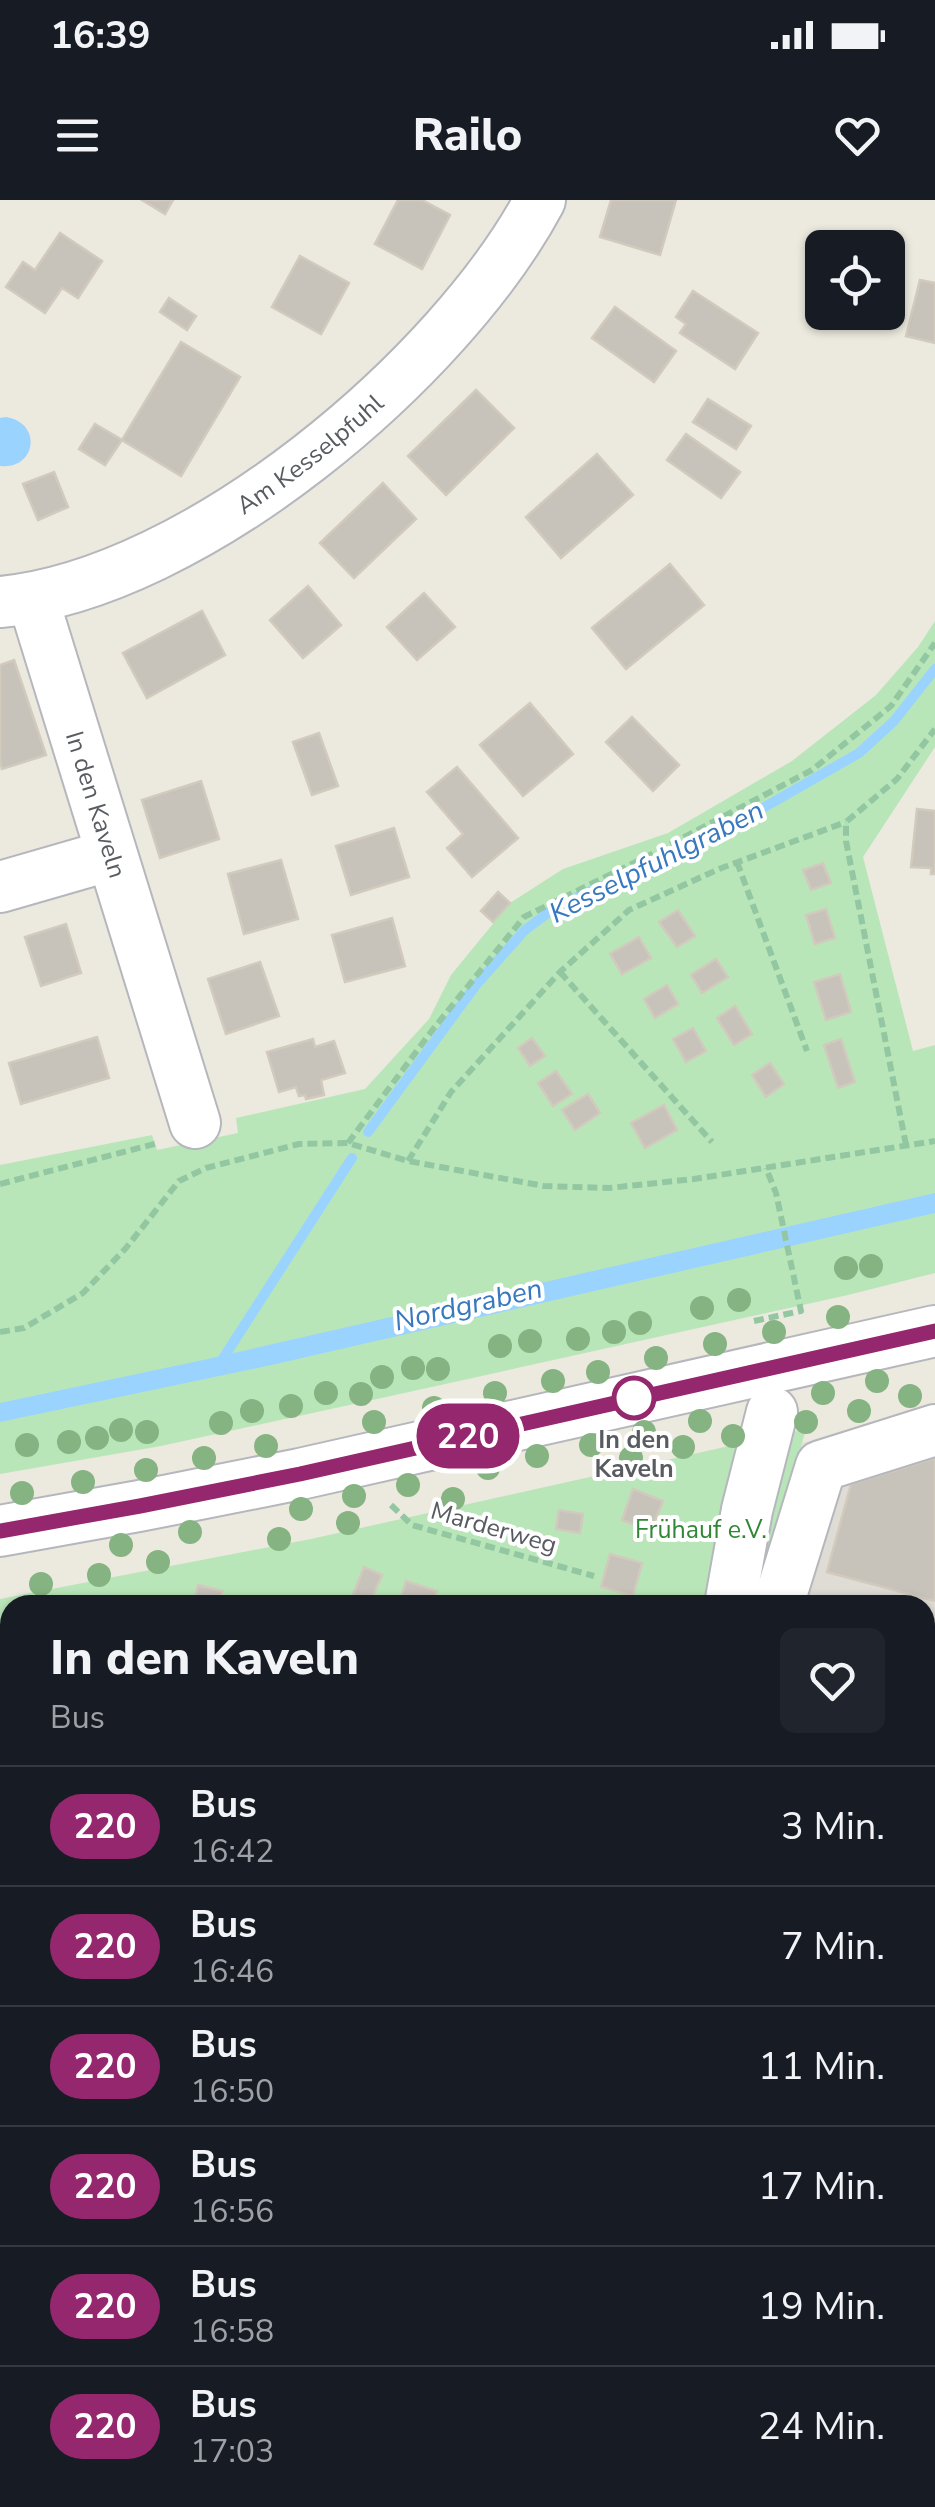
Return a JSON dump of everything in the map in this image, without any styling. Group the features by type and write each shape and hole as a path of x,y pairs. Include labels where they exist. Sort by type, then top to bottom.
{"street":[{"name":"Am Kesselpfuhl","path":"17,600 125,567 195,535 256,497 378,399 440,336 502,259 540,200"},
{"name":"In den Kaveln","path":"17,600 111,855 177,1133"},
{"path":"0,887 111,855"},
{"path":"0,1531 300,1474 935,1331"},
{"path":"732,1595 747,1510 772,1412"},
{"path":"781,1595 821,1466 935,1430"}],"path":[{"path":"348,1143 524,917 812,770 891,706 935,644"},
{"path":"408,1161 452,1092 560,972 629,910 737,862 846,822 898,780 935,728"},
{"path":"846,822 846,841 906,1145"},
{"path":"737,862 807,1051"},
{"path":"560,972 712,1142"},
{"path":"0,1184 177,1133"},
{"path":"0,1332 24,1328 82,1293 126,1248 179,1181 206,1168 299,1144 348,1143 408,1161 544,1186 609,1188 935,1141"},
{"path":"754,1321 802,1311 776,1193 766,1168"},
{"name":"Marderweg","path":"390,1505 412,1525 594,1576"}],"shaded area":[{"path":"935,1403 935,1595 760,1595 803,1443"}],"green space":[{"path":"935,621 935,747 863,857 913,1051 935,1045 935,1273 161,1446 0,1474 0,1165 152,1135 157,1150 238,1133 236,1118 365,1089 429,1019 451,975 510,903 563,869 668,833 792,761 876,695"},
{"name":"Frühauf e.V.","path":"806,1429 760,1595 21,1595 311,1539"}],"water":[{"path":"6,417 26,428 30,445 21,461 0,466 0,418"},
{"name":"Nordgraben","path":"935,1193 935,1213 267,1366 0,1422 0,1403"}],"building":[{"path":"142,200 173,200 165,214"},
{"path":"398,200 422,200 450,215 422,269 375,244"},
{"path":"611,200 676,200 660,255 600,237"},
{"path":"60,233 102,261 78,298 62,288 45,313 6,287 23,262 35,270"},
{"path":"300,256 349,283 321,334 272,307"},
{"path":"920,280 935,283 935,343 906,336"},
{"path":"693,291 758,333 735,369 680,333 686,324 676,317"},
{"path":"169,298 196,316 187,330 160,312"},
{"path":"615,307 676,351 654,382 592,338"},
{"path":"181,342 240,377 181,476 122,440"},
{"path":"476,390 514,428 446,495 408,456"},
{"path":"708,399 751,426 736,449 693,422"},
{"path":"95,424 122,440 105,465 79,449"},
{"path":"686,434 740,472 721,498 667,460"},
{"path":"597,454 633,495 561,558 526,517"},
{"path":"54,472 68,507 38,520 23,484"},
{"path":"383,483 416,519 354,578 320,543"},
{"path":"670,564 704,605 626,669 592,628"},
{"path":"308,586 341,625 303,658 270,620"},
{"path":"424,593 455,627 417,660 387,627"},
{"path":"202,611 225,655 147,698 123,653"},
{"path":"14,660 46,755 2,769 0,665"},
{"path":"530,703 573,754 523,796 480,745"},
{"path":"632,717 679,765 653,791 606,742"},
{"path":"319,733 338,786 312,795 293,742"},
{"path":"457,767 518,838 472,877 447,848 463,834 427,792"},
{"path":"201,781 219,839 160,858 142,800"},
{"path":"917,809 935,811 935,874 931,874 931,868 911,867"},
{"path":"394,828 409,877 351,895 336,846"},
{"path":"281,860 298,919 244,934 228,874"},
{"path":"823,863 831,883 811,890 803,870"},
{"path":"498,892 510,903 493,922 481,911"},
{"path":"826,909 835,938 815,944 806,915"},
{"path":"678,910 695,936 677,947 659,922"},
{"path":"392,918 405,966 345,982 332,935"},
{"path":"66,924 81,973 41,986 25,937"},
{"path":"639,937 651,958 622,974 610,954"},
{"path":"716,959 728,977 702,993 691,975"},
{"path":"260,962 279,1016 226,1034 208,979"},
{"path":"840,974 851,1012 826,1020 814,982"},
{"path":"667,985 678,1004 655,1018 644,999"},
{"path":"735,1006 752,1034 734,1045 717,1018"},
{"path":"693,1028 706,1051 686,1062 673,1039"},
{"path":"97,1037 109,1078 21,1104 9,1063"},
{"path":"532,1038 545,1056 530,1066 518,1048"},
{"path":"313,1039 315,1047 334,1041 345,1073 321,1080 324,1095 306,1099 305,1095 299,1096 296,1087 279,1092 267,1052"},
{"path":"841,1039 855,1082 838,1088 824,1045"},
{"path":"770,1063 784,1084 766,1097 752,1075"},
{"path":"556,1071 572,1094 553,1106 538,1083"},
{"path":"588,1094 600,1113 575,1130 562,1110"},
{"path":"664,1105 677,1130 645,1148 631,1123"},
{"path":"935,1458 935,1595 913,1595 827,1572 851,1484"},
{"path":"633,1489 663,1501 651,1531 622,1520"},
{"path":"559,1510 583,1514 580,1533 556,1529"},
{"path":"610,1554 642,1563 633,1595 601,1587"},
{"path":"364,1567 382,1575 373,1595 353,1595"},
{"path":"406,1581 437,1591 436,1595 402,1595"},
{"path":"198,1585 222,1591 221,1595 196,1595"}],"waterway":[{"name":"Kesselpfuhlgraben","path":"368,1132 476,985 525,930 556,907 681,855 859,753 894,721 935,669"},
{"name":"Kesselpfuhlgraben","path":"222,1360 352,1158"}],"bus line":[{"name":"220","path":"0,1531 300,1474 935,1331"}],"place":[{"name":"In den Kaveln","path":"634,1398"}]}
